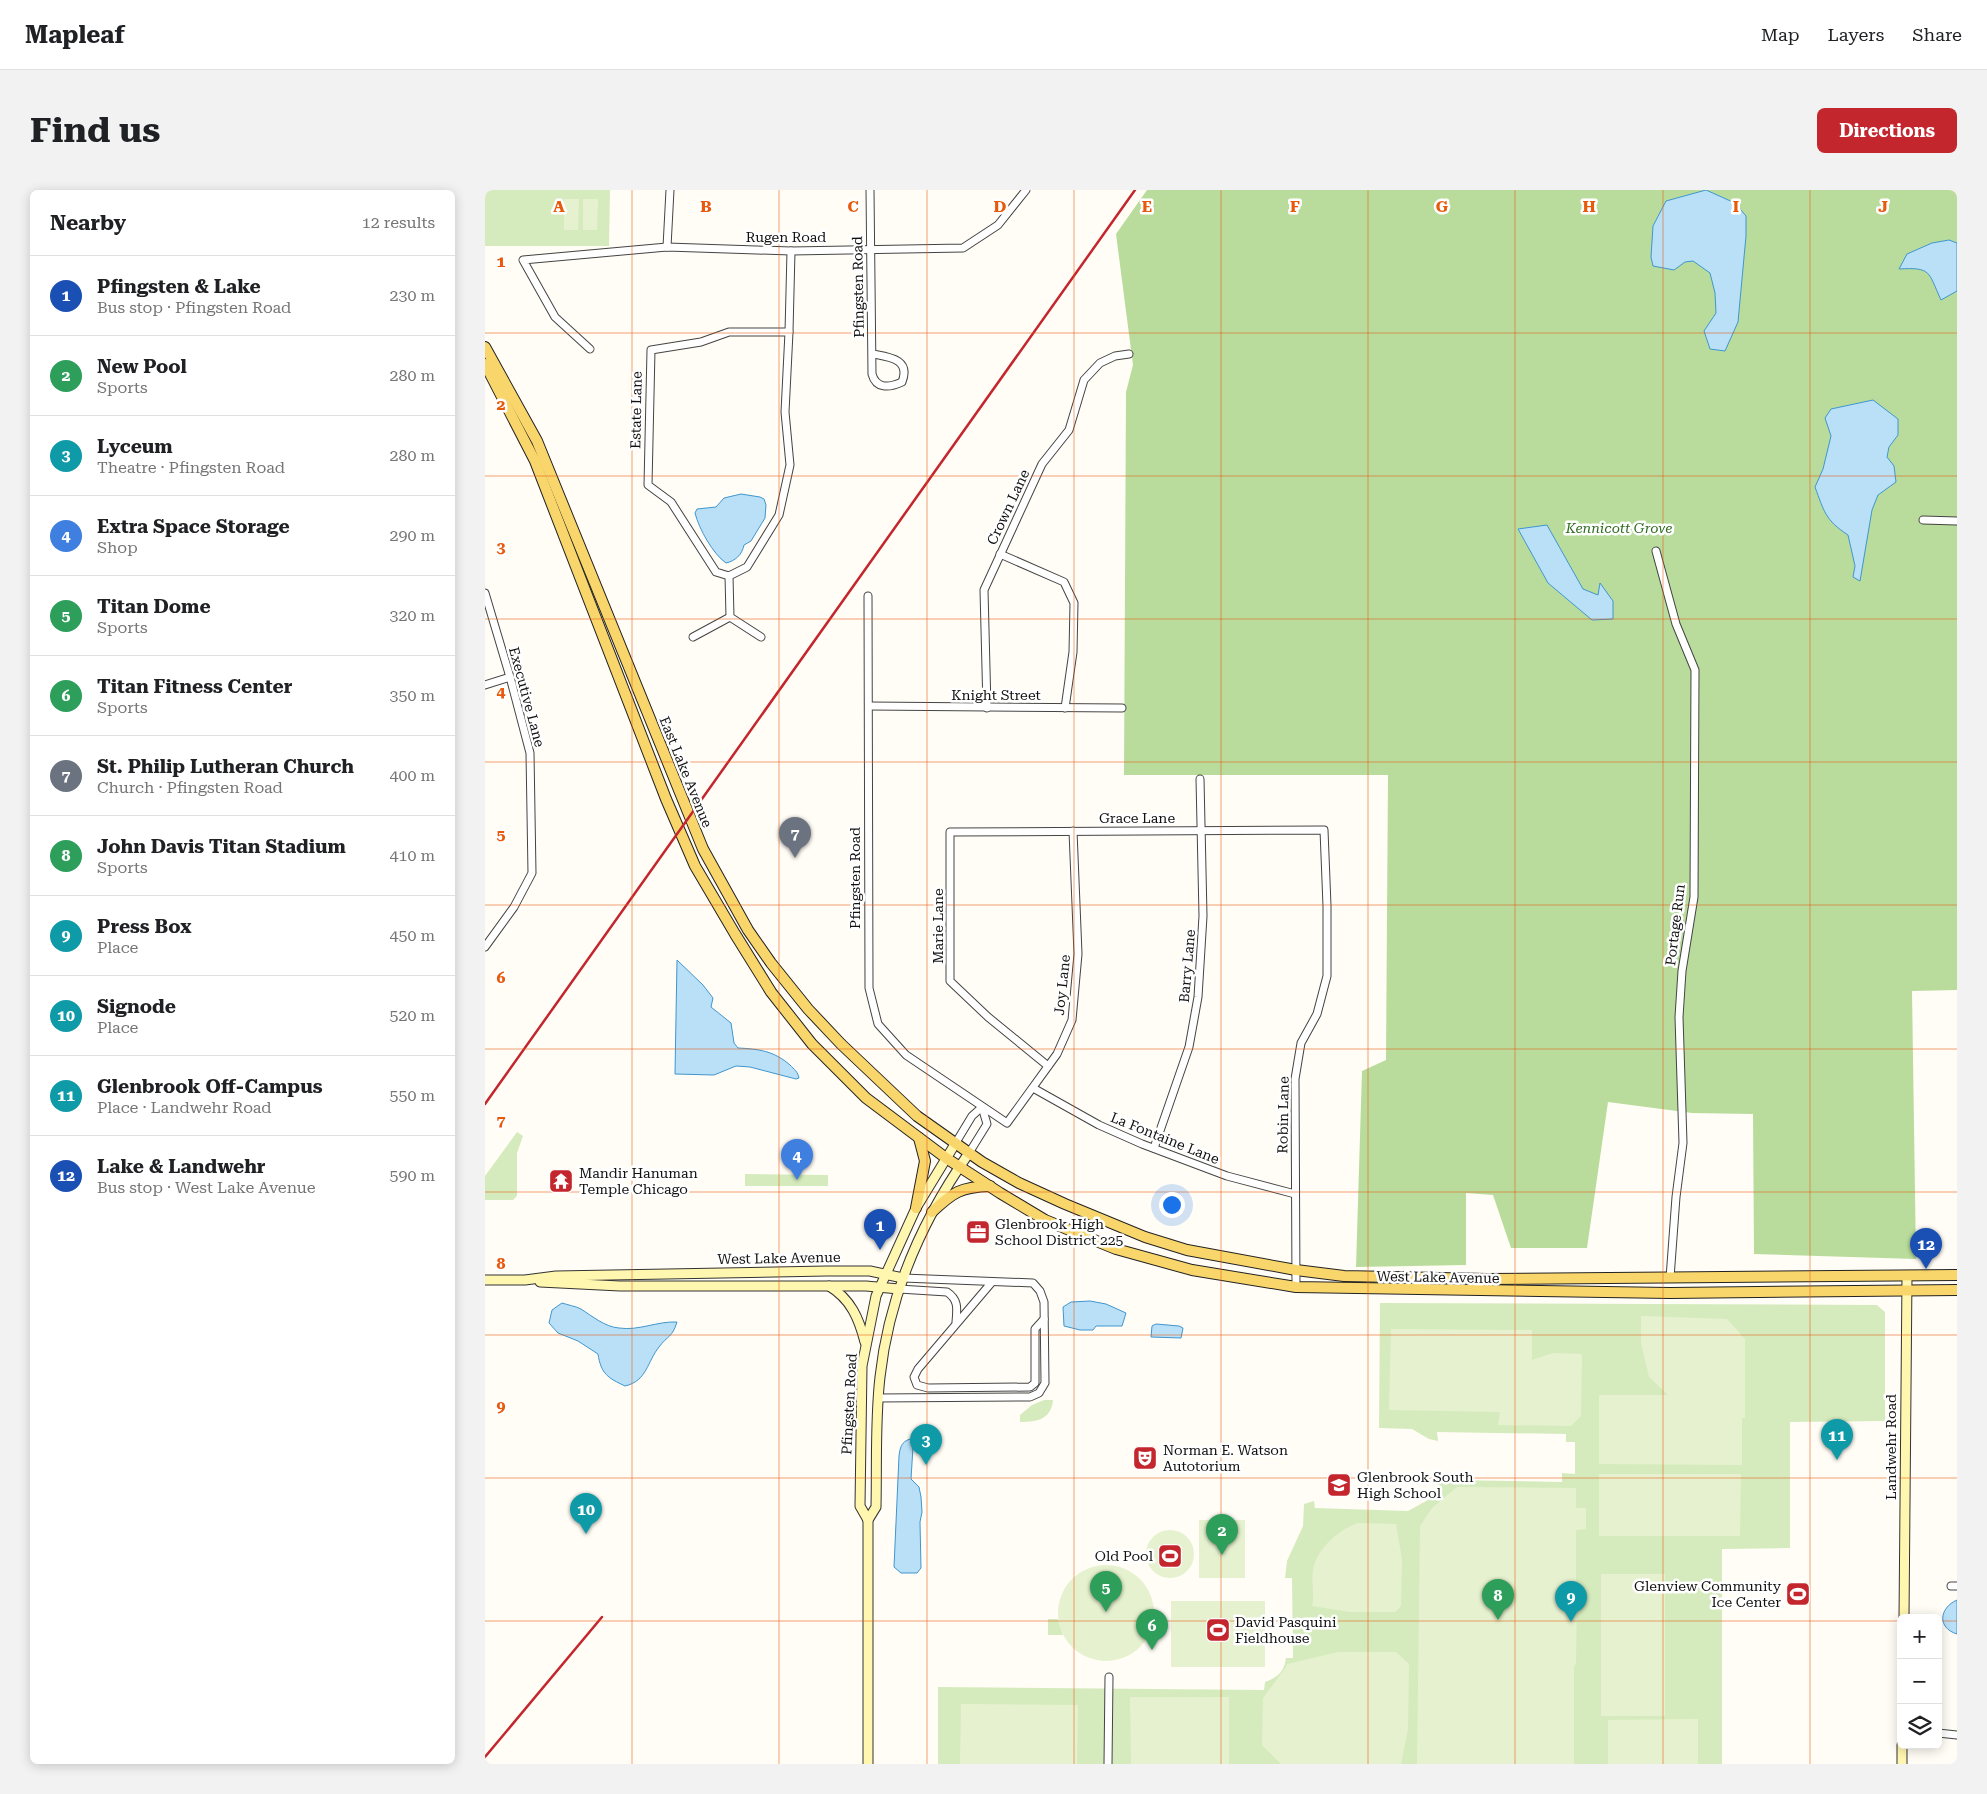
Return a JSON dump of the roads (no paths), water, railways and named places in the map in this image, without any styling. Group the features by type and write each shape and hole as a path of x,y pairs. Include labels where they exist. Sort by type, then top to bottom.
{"main road":[{"name":"East Lake Avenue","path":"485,346 537,441 691,822 723,887 771,963 808,1009 841,1044 917,1116 955,1144"},
{"name":"East Lake Avenue","path":"485,364 535,461 666,799 695,866 771,992 813,1044 866,1098 946,1158"},
{"path":"916,1208 925,1161 919,1138"},
{"name":"West Lake Avenue","path":"955,1144 1019,1183 1088,1215 1145,1237 1187,1250 1296,1270 1344,1276 1487,1279 1957,1275"},
{"name":"Pfingsten Road","path":"868,1520 859,1506 862,1366 876,1296 916,1208 955,1144"},
{"name":"Pfingsten Road","path":"868,1764 868,1520 876,1507 878,1398 886,1336 899,1289 916,1243 932,1212 969,1153"},
{"name":"West Lake Avenue","path":"946,1158 1045,1220 1117,1249 1193,1270 1296,1287 1670,1293 1957,1290"},
{"path":"932,1212 950,1195 962,1190 990,1186"},
{"name":"West Lake Avenue","path":"485,1280 525,1280 556,1276 817,1271 869,1271 903,1278"},
{"name":"Landwehr Road","path":"1904,1614 1907,1276"},
{"name":"West Lake Avenue","path":"525,1280 556,1284 620,1286 738,1287 826,1285 899,1289"},
{"path":"826,1285 844,1297 852,1308 860,1322 866,1345"},
{"path":"1902,1749 1903,1764"}],"street":[{"path":"667,247 670,190"},
{"name":"Pfingsten Road","path":"870,190 872,374 874,380 882,387 892,387 901,382 905,375 902,365 895,359 873,354"},
{"name":"Rugen Road","path":"590,349 555,317 523,260 667,247 791,251 963,248 998,225 1026,190"},
{"path":"730,617 729,576 747,567 779,515 791,465 785,412 791,251"},
{"name":"Estate Lane","path":"729,576 716,572 671,502 648,485 651,350 701,342 729,332 789,332"},
{"name":"Crown Lane","path":"987,708 984,590 1042,464 1069,430 1084,380 1099,363 1115,356 1129,354"},
{"path":"1923,520 1957,521"},
{"name":"Portage Run","path":"1656,551 1676,624 1695,670 1694,897 1682,971 1679,1017 1683,1143 1676,1197 1671,1278"},
{"path":"999,554 1065,582 1075,604 1073,652 1065,708"},
{"name":"Executive Lane","path":"485,593 530,753 532,873 514,907 485,947"},
{"name":"Pfingsten Road","path":"868,596 869,988 878,1024 906,1055 982,1107 987,1124 969,1153"},
{"path":"730,617 761,637"},
{"path":"693,637 730,617"},
{"path":"485,685 510,677"},
{"name":"Knight Street","path":"869,706 1122,708"},
{"name":"Barry Lane","path":"1154,1148 1189,1047 1198,997 1203,916 1200,779"},
{"name":"Grace Lane","path":"950,832 1324,830"},
{"name":"Robin Lane","path":"1296,1287 1295,1079 1301,1043 1317,1014 1327,976 1324,830"},
{"name":"Joy Lane","path":"982,1107 1007,1123 1057,1054 1068,1032 1073,1011 1078,954 1073,831"},
{"name":"Marie Lane","path":"950,832 950,981 988,1017 1048,1066"},
{"name":"La Fontaine Lane","path":"1033,1088 1099,1125 1154,1148 1227,1176 1295,1194"},
{"name":"Pfingsten Road","path":"955,1144 972,1116 982,1107"},
{"name":"West Lake Avenue","path":"903,1278 1033,1282 1043,1296 1044,1319"},
{"path":"992,1282 956,1322 915,1373 915,1382 921,1388 1030,1387 1035,1380 1035,1329 1044,1319"},
{"path":"899,1289 947,1292 954,1296 957,1304 956,1322"},
{"path":"878,1398 1035,1396 1045,1383 1044,1319"},
{"path":"1108,1764 1109,1677"},
{"path":"1942,1733 1957,1735"}],"water":[{"path":"1706,190 1735,203 1746,216 1746,236 1738,322 1725,351 1710,349 1704,331 1716,313 1715,293 1710,273 1693,261 1685,262 1674,270 1653,266 1651,257 1653,226 1666,201"},
{"path":"1949,240 1957,243 1957,291 1941,300 1931,277 1927,273 1918,269 1899,269 1907,254 1932,243"},
{"path":"1873,400 1898,419 1898,435 1889,447 1887,457 1894,466 1896,482 1878,495 1872,510 1860,581 1853,577 1855,566 1848,535 1830,520 1815,487 1823,469 1831,436 1825,418 1831,409"},
{"path":"741,494 764,499 766,505 765,518 751,541 744,545 740,555 726,563 716,554 707,541 695,513 697,509 716,507 724,498"},
{"path":"1547,525 1583,589 1598,595 1600,583 1613,601 1613,619 1592,620 1548,583 1518,529"},
{"path":"677,960 703,985 713,998 711,1007 731,1023 734,1043 738,1048 759,1050 772,1054 790,1065 799,1078 796,1079 750,1067 736,1066 714,1075 675,1074"},
{"path":"1090,1301 1106,1304 1126,1313 1122,1326 1096,1326 1093,1330 1080,1330 1064,1326 1063,1307 1071,1302"},
{"path":"562,1303 581,1309 609,1326 626,1329 677,1322 673,1331 659,1347 638,1380 625,1386 603,1371 598,1354 578,1341 558,1333 549,1323 552,1310"},
{"path":"1156,1324 1183,1328 1181,1338 1151,1337 1152,1326"},
{"path":"910,1439 913,1447 911,1479 919,1487 921,1497 921,1568 917,1573 901,1573 894,1567 899,1456 902,1446"},
{"path":"1957,1600 1957,1634 1946,1627 1943,1623 1943,1618 1947,1608"}],"railway":[{"path":"485,1104 1135,190"},
{"path":"485,1757 602,1617"}],"place":[{"name":"St. Philip Lutheran Church","path":"795,858"},
{"name":"Extra Space Storage","path":"797,1180"},
{"name":"Mandir Hanuman Temple Chicago","path":"561,1181"},
{"name":"Glenbrook High School District 225","path":"978,1232"},
{"name":"Pfingsten & Lake","path":"880,1250"},
{"name":"Lake & Landwehr","path":"1926,1269"},
{"name":"Norman E. Watson Autotorium","path":"1145,1458"},
{"name":"Glenbrook Off-Campus","path":"1837,1460"},
{"name":"Lyceum","path":"926,1465"},
{"name":"Glenbrook South High School","path":"1339,1485"},
{"name":"Signode","path":"586,1534"},
{"name":"New Pool","path":"1222,1555"},
{"name":"Old Pool","path":"1170,1556"},
{"name":"Glenview Community Ice Center","path":"1798,1594"},
{"name":"Titan Dome","path":"1106,1612"},
{"name":"John Davis Titan Stadium","path":"1498,1620"},
{"name":"Press Box","path":"1571,1622"},
{"name":"David Pasquini Fieldhouse","path":"1218,1630"},
{"name":"Titan Fitness Center","path":"1152,1650"}],"park label":[{"name":"Kennicott Grove","path":"1619,528"}]}
